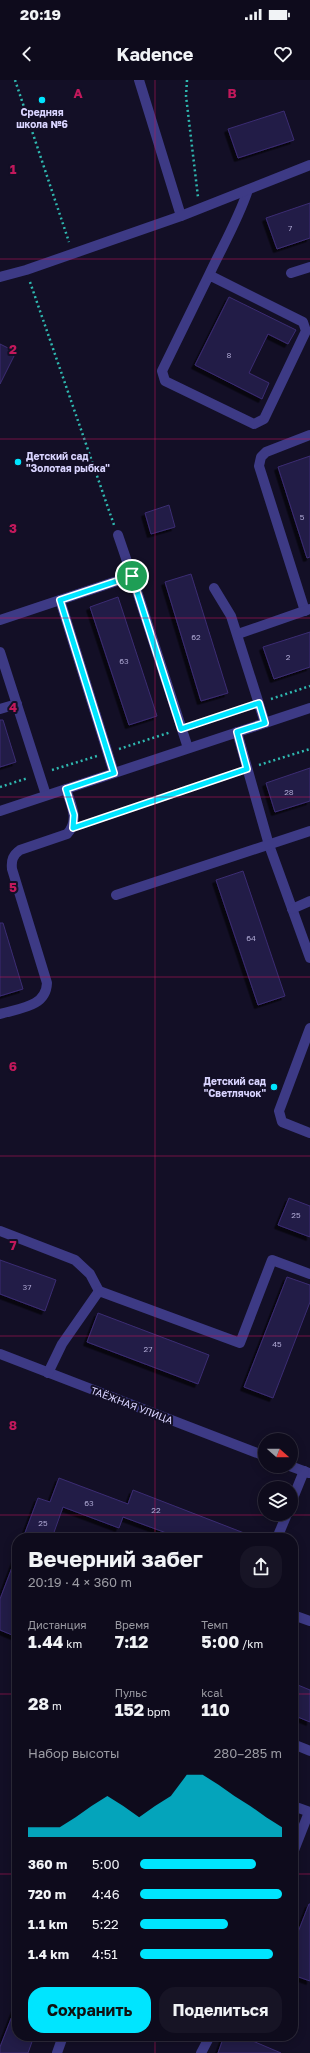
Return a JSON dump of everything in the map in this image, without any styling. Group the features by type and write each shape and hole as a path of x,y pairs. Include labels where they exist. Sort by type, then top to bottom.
{"street":[{"path":"139,80 181,216"},
{"path":"0,277 26,270 181,216 310,165"},
{"path":"209,275 303,322 306,331 264,419 254,424 165,381 162,371 243,205 248,190"},
{"path":"291,273 310,267"},
{"path":"238,634 308,610 259,466 261,457 266,452 310,435"},
{"path":"118,535 188,748"},
{"path":"0,620 132,576"},
{"path":"214,588 231,616 238,634 265,723"},
{"path":"60,600 114,773"},
{"path":"0,652 46,795"},
{"path":"0,709 17,704"},
{"path":"0,810 310,708"},
{"path":"237,732 269,845 310,958"},
{"path":"0,1014 37,1003 44,998 47,991 47,983 12,869 11,861 14,854 20,850 67,834 73,828 74,815 66,789"},
{"path":"116,895 310,831"},
{"path":"292,909 310,901"},
{"path":"310,1028 279,1112 282,1122 310,1133"},
{"path":"0,1231 76,1260 90,1274 99,1291 240,1343 272,1260 310,1274"},
{"path":"48,1373 62,1344 99,1291"},
{"name":"ТАЁЖНАЯ УЛИЦА","path":"1,1357 48,1373 258,1453"},
{"path":"298,1489 307,1472"},
{"path":"279,1533 284,1521"},
{"path":"298,1617 310,1621"},
{"path":"298,1746 310,1751"},
{"path":"298,1808 309,1812 298,1840"},
{"path":"57,2053 61,2041"},
{"path":"201,2053 207,2041"}],"path":[{"path":"15,80 73,254"},
{"path":"187,80 186,96 199,209"},
{"path":"26,270 118,535"},
{"path":"0,787 310,686"},
{"path":"73,828 310,749"}],"building":[{"path":"284,111 294,140 238,158 228,129"},
{"path":"310,203 310,238 277,249 266,218"},
{"path":"229,297 296,330 288,344 268,334 249,373 269,383 262,399 195,365"},
{"path":"0,344 16,352 0,384"},
{"path":"310,456 310,557 307,558 278,467"},
{"path":"169,505 175,527 151,534 145,513"},
{"path":"191,574 228,693 201,701 165,582"},
{"path":"118,597 157,716 129,725 90,607"},
{"path":"310,632 310,667 274,679 263,647"},
{"path":"0,720 3,720 16,762 0,767"},
{"path":"310,768 310,801 275,812 266,783"},
{"path":"243,871 285,996 258,1005 216,880"},
{"path":"0,923 3,923 23,989 0,996"},
{"path":"289,1198 310,1206 310,1237 278,1225"},
{"path":"0,1260 56,1280 45,1311 0,1294"},
{"path":"287,1277 310,1285 310,1302 273,1398 244,1387"},
{"path":"98,1313 209,1355 198,1384 87,1342"},
{"path":"59,1478 128,1504 133,1490 244,1533 166,1533 123,1517 119,1528 63,1507 54,1533 25,1533 38,1498 50,1502"},
{"path":"12,1568 12,1635 0,1630 0,1599"},
{"path":"298,1685 310,1690 310,1722 298,1717"},
{"path":"310,1904 310,1981 298,1977 298,1932"},
{"path":"12,2016 12,2041 32,2041 28,2053 0,2053 0,2047"},
{"path":"222,2041 253,2041 281,2053 218,2053"}],"place":[{"name":"Средняя школа №6","path":"42,100"},
{"name":"Детский сад \"Золотая рыбка\"","path":"18,462"},
{"name":"Детский сад \"Светлячок\"","path":"274,1087"}],"route":[{"path":"132,576 181,729 259,703 265,723 237,732 247,769 73,828 75,822 74,815 66,789 114,773 60,600 132,576"}]}
